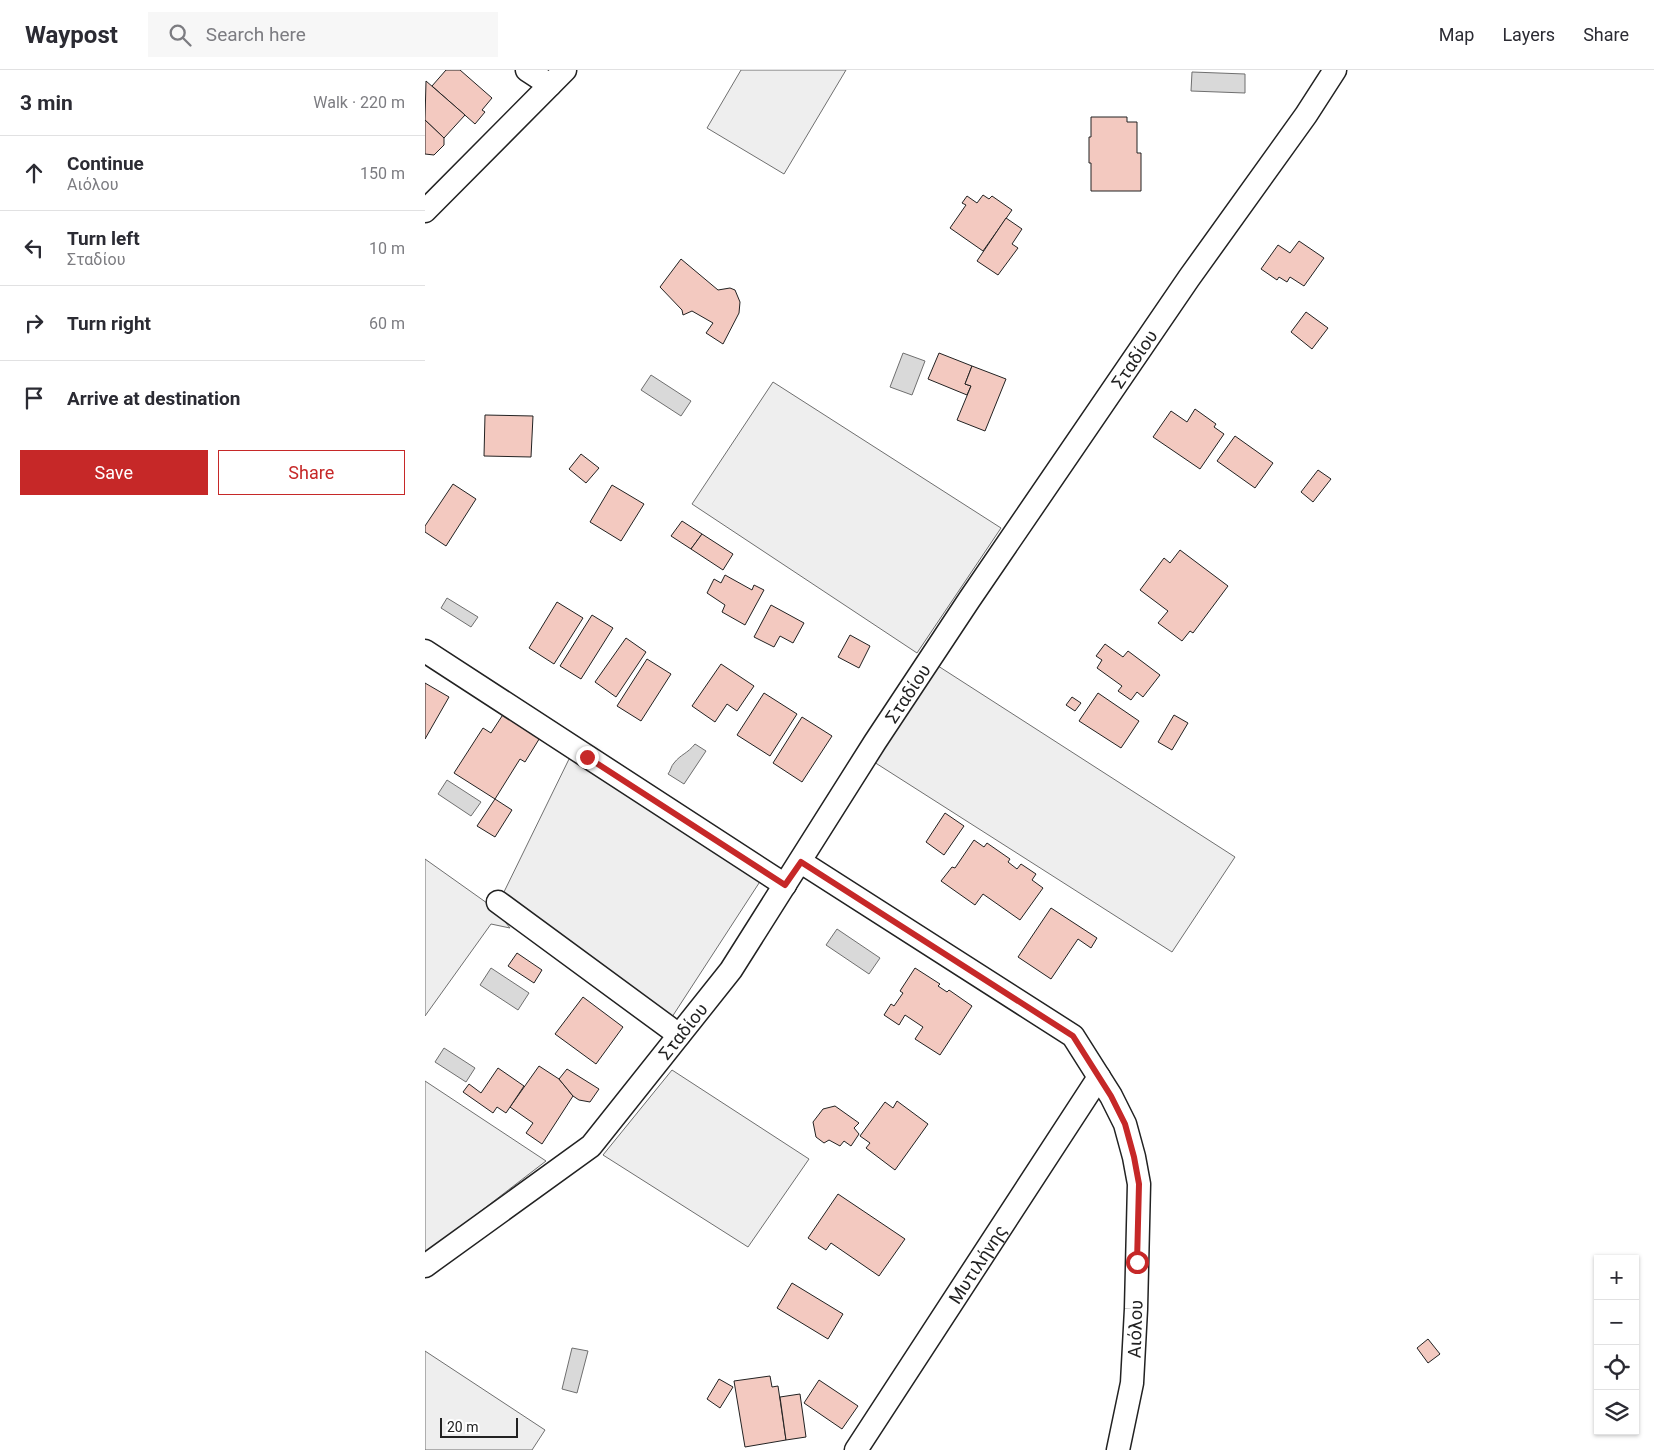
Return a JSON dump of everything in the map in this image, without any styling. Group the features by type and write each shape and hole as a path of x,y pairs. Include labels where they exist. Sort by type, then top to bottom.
{"street":[{"path":"527,70 558,78"},
{"name":"Σταδίου","path":"425,1266 591,1146 731,970 801,862 875,742 980,583 1173,301 1306,115 1335,70"},
{"path":"425,211 558,78"},
{"path":"425,651 785,885"},
{"name":"Αιόλου","path":"801,862 1073,1036 1111,1096 1125,1124 1139,1184 1132,1383 1119,1450"},
{"path":"498,902 679,1035"},
{"name":"Μυτιλήνης","path":"856,1450 1099,1077"}],"shaded area":[{"path":"741,70 846,70 784,174 707,128"},
{"path":"1192,72 1245,74 1245,93 1191,91"},
{"path":"903,353 925,361 912,395 890,387"},
{"path":"651,375 691,401 681,416 641,390"},
{"path":"773,382 1001,528 917,653 692,504"},
{"path":"447,598 478,617 471,627 441,608"},
{"path":"935,664 1235,857 1172,952 874,762"},
{"path":"695,744 706,751 684,784 668,774 672,765"},
{"path":"571,755 761,880 672,1017 502,896"},
{"path":"447,780 481,802 471,816 438,794"},
{"path":"425,859 494,908 510,928 491,924 425,1016"},
{"path":"837,929 880,958 869,974 826,945"},
{"path":"491,968 529,993 518,1010 480,985"},
{"path":"444,1048 475,1068 466,1082 435,1062"},
{"path":"672,1070 809,1159 748,1247 603,1155"},
{"path":"425,1081 546,1161 425,1254"},
{"path":"572,1348 588,1351 577,1393 562,1389"},
{"path":"425,1351 545,1430 532,1450 425,1450"}],"building":[{"path":"446,70 460,70 492,98 482,110 485,112 475,124 432,86"},
{"path":"426,81 465,115 444,138 425,120"},
{"path":"1091,117 1127,117 1127,122 1137,122 1137,153 1141,153 1141,191 1091,191 1089,137 1091,137"},
{"path":"425,120 444,138 444,145 434,155 425,154"},
{"path":"983,195 989,199 992,196 1012,210 983,251 950,228 966,205 962,203 967,196 977,203"},
{"path":"1006,218 1022,229 1012,244 1018,248 998,275 977,261"},
{"path":"1299,241 1324,258 1304,286 1290,277 1287,282 1279,277 1277,280 1261,269 1278,245 1290,253"},
{"path":"681,259 718,290 730,288 735,290 740,302 739,313 723,344 706,333 713,323 692,311 683,315 682,310 660,287"},
{"path":"1306,312 1328,328 1312,349 1291,332"},
{"path":"939,353 972,366 965,384 971,386 967,395 928,379"},
{"path":"972,366 1006,379 985,431 957,420 971,386 965,384"},
{"path":"1195,409 1216,424 1214,427 1224,434 1200,469 1153,437 1171,411 1187,422"},
{"path":"485,415 533,416 531,457 484,456"},
{"path":"1235,436 1273,463 1255,488 1217,461"},
{"path":"581,454 599,468 586,483 569,469"},
{"path":"1318,470 1331,479 1313,502 1301,492"},
{"path":"453,484 476,499 446,546 425,532 425,526"},
{"path":"612,485 644,504 621,541 590,522"},
{"path":"682,521 702,534 691,549 671,536"},
{"path":"702,534 733,554 723,570 691,549"},
{"path":"1180,550 1228,586 1193,633 1190,631 1182,641 1158,623 1168,611 1140,590 1164,558 1170,563"},
{"path":"725,575 752,590 754,585 764,590 745,625 722,612 725,605 707,593 714,579 721,583"},
{"path":"557,602 583,618 554,664 529,648"},
{"path":"771,605 804,623 793,643 780,636 774,647 754,637"},
{"path":"592,615 613,628 581,679 560,666"},
{"path":"850,635 870,646 859,668 838,657"},
{"path":"626,638 646,652 616,697 595,682"},
{"path":"1105,644 1123,657 1128,651 1160,675 1143,697 1137,692 1131,700 1118,691 1122,686 1097,668 1102,660 1096,656"},
{"path":"647,659 671,674 641,721 617,706"},
{"path":"721,664 754,686 737,711 727,704 715,722 692,706"},
{"path":"425,683 449,697 425,739"},
{"path":"764,693 797,714 770,756 737,735"},
{"path":"1098,693 1139,721 1121,748 1079,721"},
{"path":"1072,697 1081,703 1075,711 1066,705"},
{"path":"504,713 541,736 525,762 520,759 495,799 454,773 483,728 491,733"},
{"path":"1174,715 1188,723 1172,750 1158,742"},
{"path":"802,717 832,736 802,782 773,763"},
{"path":"495,799 512,810 495,837 477,826"},
{"path":"945,813 964,826 944,855 926,842"},
{"path":"974,840 984,847 987,843 1010,859 1008,862 1017,869 1021,864 1036,874 1032,880 1043,888 1020,920 983,894 975,905 941,881 952,867 955,868"},
{"path":"1051,908 1097,938 1091,948 1078,939 1051,979 1018,957"},
{"path":"517,953 542,970 534,983 508,966"},
{"path":"915,968 940,984 938,986 947,992 949,990 972,1006 940,1055 915,1039 923,1027 905,1015 899,1025 884,1015 891,1004 894,1006 903,993 900,991"},
{"path":"583,997 623,1027 596,1064 555,1034"},
{"path":"539,1066 559,1079 573,1096 542,1144 526,1133 533,1123 510,1107"},
{"path":"498,1068 524,1086 506,1113 497,1107 493,1113 463,1092 469,1084 481,1093"},
{"path":"567,1069 599,1089 590,1102 579,1100 573,1096 559,1079"},
{"path":"897,1101 928,1124 895,1170 866,1148 870,1143 860,1136 885,1102 893,1108"},
{"path":"835,1106 859,1123 854,1128 859,1134 851,1146 844,1141 840,1146 829,1140 824,1143 816,1137 813,1122 823,1109"},
{"path":"838,1194 905,1239 879,1276 831,1243 826,1250 808,1238"},
{"path":"792,1283 843,1314 828,1339 777,1308"},
{"path":"1428,1339 1440,1354 1428,1363 1417,1348"},
{"path":"770,1376 772,1387 778,1386 786,1440 745,1447 734,1381"},
{"path":"719,1379 733,1387 720,1408 707,1399"},
{"path":"819,1380 858,1406 842,1429 804,1403"},
{"path":"800,1394 806,1437 786,1440 780,1397"}],"route":[{"path":"587,757 785,885 801,862 1073,1036 1111,1096 1125,1124 1139,1184 1137,1262"}]}
